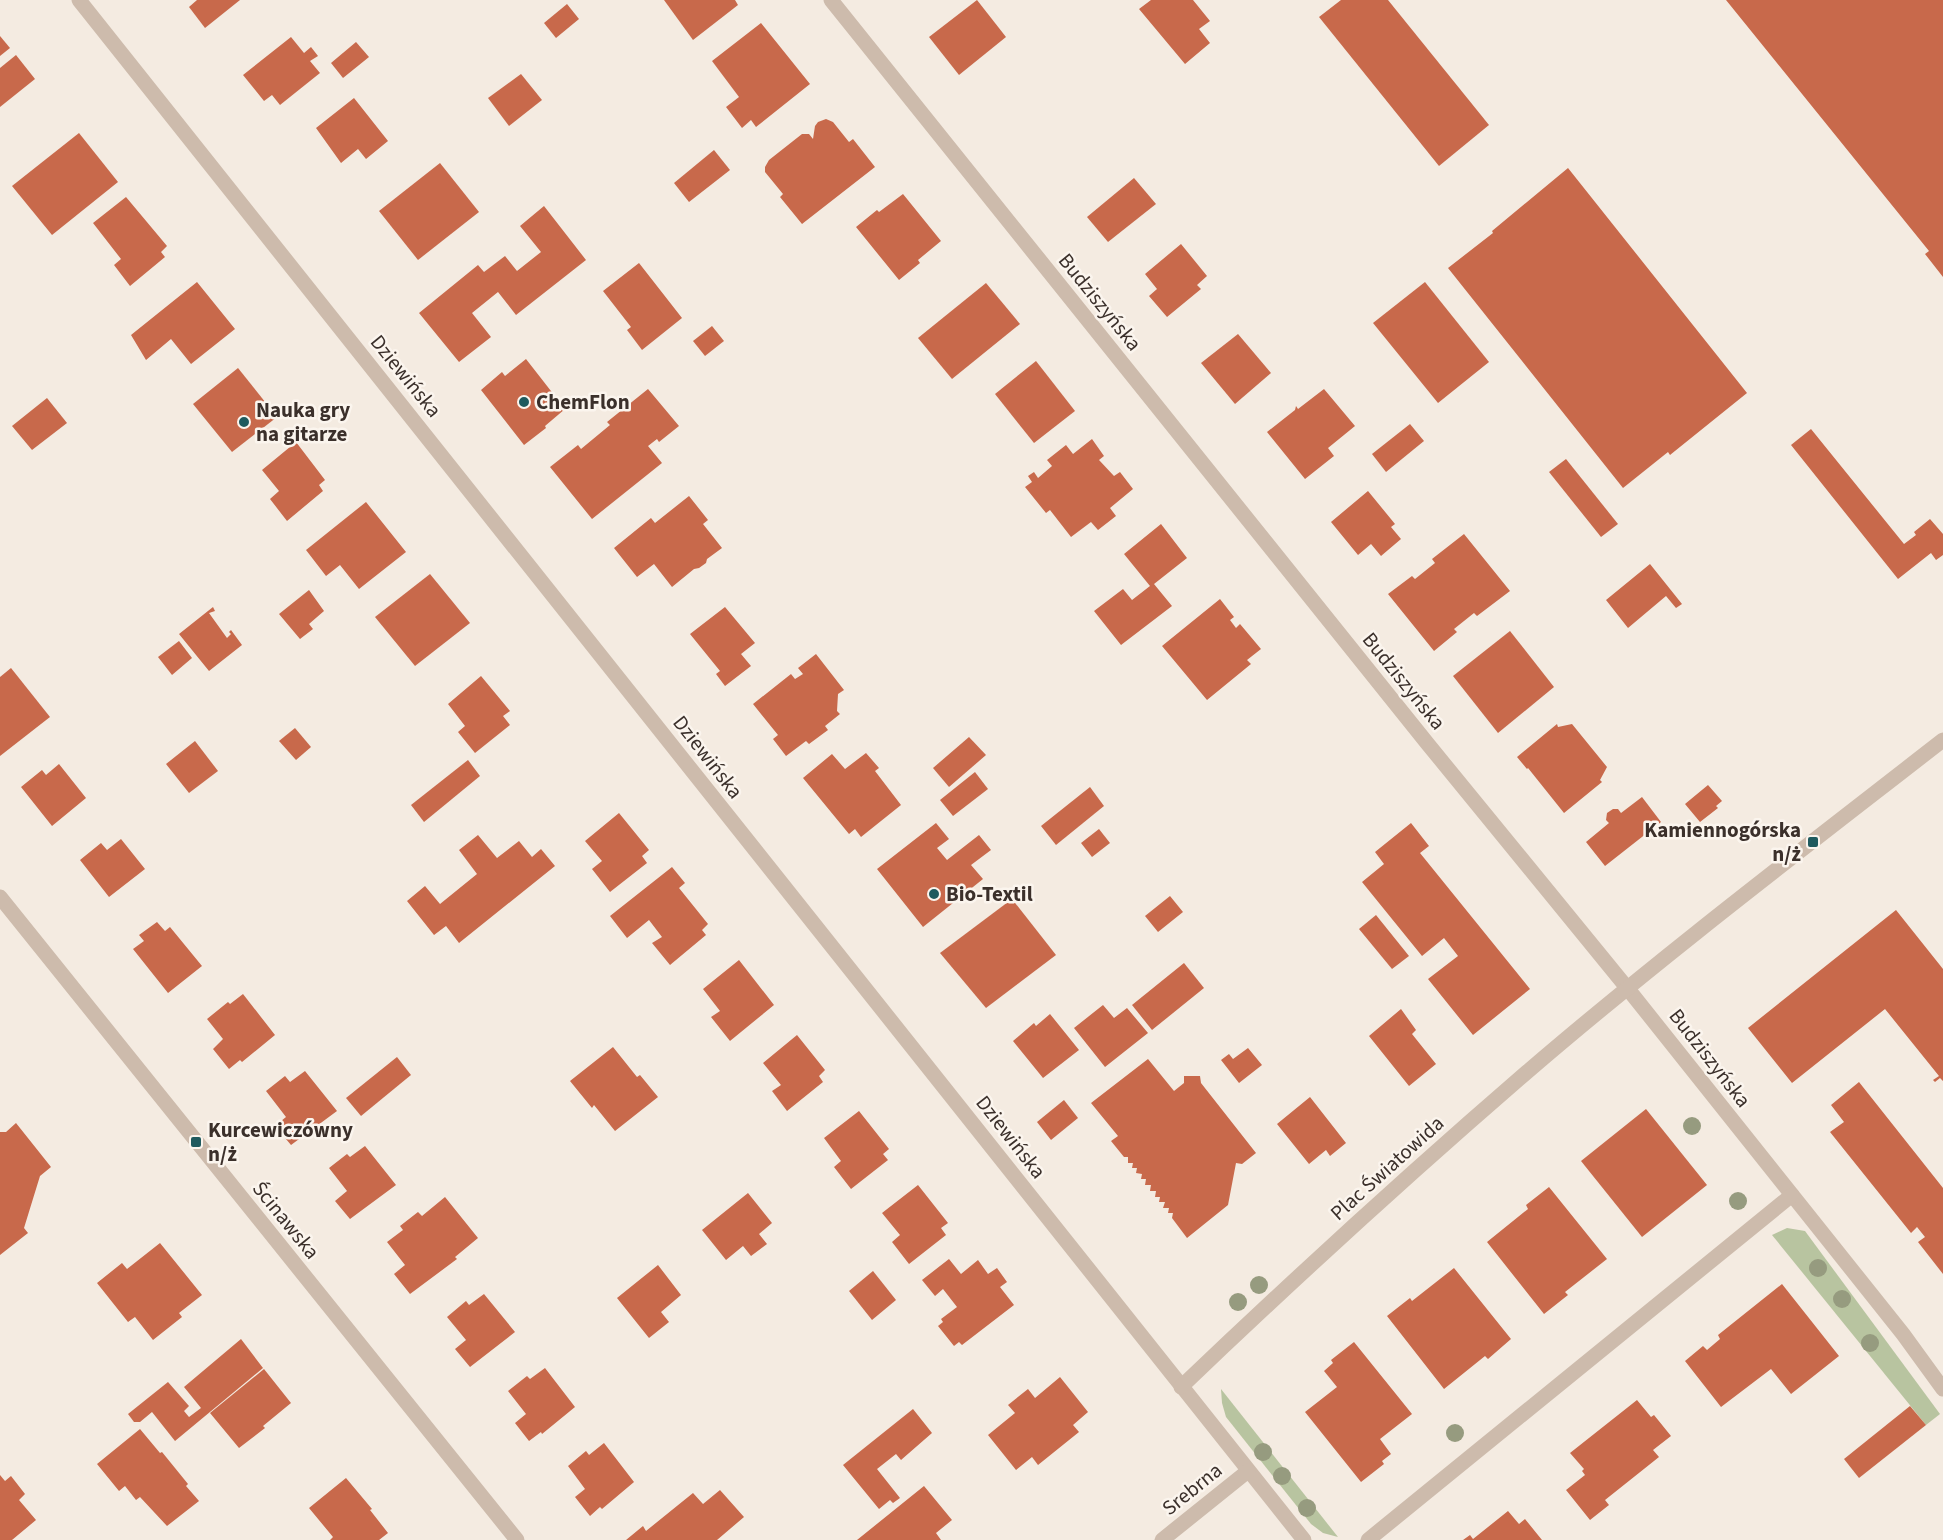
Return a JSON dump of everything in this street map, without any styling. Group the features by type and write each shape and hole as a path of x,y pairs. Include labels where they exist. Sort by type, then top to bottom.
{"street":[{"name":"Dziewińska","path":"79,0 1304,1540"},
{"name":"Budziszyńska","path":"831,0 1588,943 1628,988 1903,1334 1943,1389"},
{"name":"Plac Światowida","path":"1181,1387 1427,1160 1529,1071 1628,988 1943,740"},
{"name":"Ścinawska","path":"0,897 517,1540"},
{"path":"1368,1540 1792,1195"},
{"name":"Srebrna","path":"1162,1540 1248,1471"}],"green space":[{"path":"1787,1228 1805,1231 1940,1414 1926,1425 1772,1235"},
{"path":"1221,1389 1338,1537 1323,1533 1311,1524 1226,1417"}],"building":[{"path":"197,0 240,0 205,28 189,7"},
{"path":"664,0 735,0 738,5 693,40"},
{"path":"977,0 1006,37 959,75 929,37"},
{"path":"1151,0 1193,0 1210,21 1199,29 1210,43 1185,64 1139,9"},
{"path":"1341,0 1388,0 1489,125 1439,166 1319,17"},
{"path":"1726,0 1943,0 1943,277 1925,254 1929,251"},
{"path":"567,4 579,19 556,38 544,23"},
{"path":"761,23 810,84 756,127 751,120 742,128 726,107 739,97 712,61"},
{"path":"0,36 10,48 0,56"},
{"path":"291,37 304,53 311,47 318,56 310,61 320,73 280,105 272,95 264,101 243,75"},
{"path":"356,42 369,57 343,78 331,63"},
{"path":"16,55 35,79 0,107 0,68"},
{"path":"521,74 542,100 509,126 488,98"},
{"path":"354,98 388,141 366,159 358,149 341,163 316,128"},
{"path":"826,119 833,122 849,142 853,139 875,167 802,224 780,197 783,194 765,172 765,167 769,160 802,134 809,134 813,139 815,126"},
{"path":"79,133 118,182 52,235 12,186"},
{"path":"714,150 730,170 689,202 674,183"},
{"path":"440,163 479,212 418,260 379,211"},
{"path":"1568,168 1747,393 1670,455 1668,452 1623,488 1448,268 1493,233 1492,231"},
{"path":"1134,178 1156,204 1108,242 1087,217"},
{"path":"903,194 941,241 918,260 920,263 899,280 856,227 877,210 879,212"},
{"path":"126,197 167,246 161,252 165,257 130,286 114,265 121,259 93,223"},
{"path":"544,206 586,260 516,315 498,292 472,313 491,337 459,362 419,313 478,265 484,272 505,256 517,271 541,252 520,226"},
{"path":"1181,244 1207,276 1197,285 1201,289 1167,317 1149,296 1157,289 1145,274"},
{"path":"639,263 682,318 642,350 627,330 631,327 603,291"},
{"path":"197,282 235,329 191,364 171,339 146,360 131,335"},
{"path":"1425,282 1489,362 1438,403 1373,323"},
{"path":"986,283 1020,324 952,379 918,338"},
{"path":"712,326 724,341 705,356 693,341"},
{"path":"1238,334 1271,373 1235,404 1201,363"},
{"path":"526,359 565,409 524,445 481,390 502,372 505,376"},
{"path":"1036,361 1075,411 1034,443 995,394"},
{"path":"238,368 277,417 232,452 193,404"},
{"path":"648,389 679,426 659,442 657,439 648,446 662,463 592,519 550,467 578,445 581,449 610,425 607,422"},
{"path":"1324,389 1355,426 1328,448 1334,456 1305,479 1267,432 1295,410 1296,406 1298,409"},
{"path":"47,398 67,423 32,450 12,426"},
{"path":"1410,424 1424,441 1386,472 1372,454"},
{"path":"1811,429 1904,544 1916,535 1914,532 1930,519 1943,534 1943,555 1936,560 1931,553 1898,579 1791,445"},
{"path":"1092,439 1104,456 1099,460 1114,476 1120,472 1133,489 1110,508 1116,516 1098,530 1091,522 1071,537 1050,510 1046,513 1025,487 1032,482 1028,476 1034,472 1038,478 1052,466 1047,460 1066,445 1073,454"},
{"path":"296,442 325,480 319,485 323,491 287,521 270,499 279,491 262,470"},
{"path":"1566,459 1618,524 1601,537 1549,472"},
{"path":"1368,491 1395,524 1391,527 1401,539 1381,556 1371,544 1358,555 1331,522"},
{"path":"689,496 708,520 703,524 722,548 707,559 706,563 694,569 672,587 654,564 637,577 614,548 651,518 655,523"},
{"path":"366,502 406,552 359,589 340,565 326,576 306,550"},
{"path":"1161,524 1187,558 1154,584 1172,606 1121,645 1094,611 1123,589 1132,600 1150,586 1124,554"},
{"path":"1464,534 1510,591 1477,616 1474,613 1454,629 1457,632 1434,651 1388,594 1412,576 1415,579 1435,563 1432,559"},
{"path":"1650,564 1682,604 1676,608 1666,596 1628,628 1606,600"},
{"path":"430,574 470,623 415,666 375,617"},
{"path":"309,590 324,611 309,624 313,629 300,639 279,614"},
{"path":"1220,599 1234,617 1230,620 1236,628 1240,624 1261,649 1247,660 1251,664 1207,700 1162,646"},
{"path":"213,607 215,611 209,613 227,638 231,630 242,645 209,671 179,634"},
{"path":"725,607 755,643 741,654 751,666 725,686 716,674 720,671 690,634"},
{"path":"1510,631 1554,687 1498,733 1453,676"},
{"path":"179,641 192,658 172,675 158,657"},
{"path":"816,654 844,690 838,694 837,711 840,714 825,726 828,730 809,744 806,741 786,756 773,739 778,735 753,704 791,674 795,679 803,674 798,668"},
{"path":"11,668 50,717 0,756 0,677"},
{"path":"481,676 510,711 503,716 510,725 475,753 458,732 465,726 448,704"},
{"path":"1557,724 1558,727 1572,724 1607,767 1600,780 1602,782 1564,813 1517,757"},
{"path":"295,728 311,747 296,760 279,741"},
{"path":"969,737 986,755 949,787 933,768"},
{"path":"195,741 218,771 189,793 166,764"},
{"path":"866,753 879,768 875,771 901,805 861,837 855,829 849,834 803,778 832,754 845,769"},
{"path":"468,760 480,776 424,822 411,805"},
{"path":"59,764 86,798 52,826 21,787 42,770 46,775"},
{"path":"975,772 988,789 953,816 940,800"},
{"path":"1708,785 1722,801 1716,806 1718,808 1700,822 1685,804"},
{"path":"1090,787 1104,806 1056,845 1041,826"},
{"path":"1642,797 1661,822 1605,866 1586,842 1609,823 1606,820 1607,813 1618,809 1621,813"},
{"path":"619,813 649,850 642,856 647,863 610,892 592,869 602,861 585,841"},
{"path":"936,823 949,839 937,848 947,860 979,835 991,850 971,865 983,879 923,927 877,869"},
{"path":"1411,823 1429,846 1420,853 1530,989 1473,1035 1428,979 1458,956 1444,938 1422,956 1362,882 1384,864 1375,852"},
{"path":"1099,829 1110,843 1092,857 1081,843"},
{"path":"478,835 497,858 519,841 532,857 541,849 555,866 459,943 446,926 434,935 407,901 425,886 440,904 477,874 459,850"},
{"path":"121,839 145,869 109,897 80,860 101,843 107,850"},
{"path":"672,867 685,883 679,888 708,924 702,930 706,935 670,965 652,943 662,937 649,920 627,938 610,916"},
{"path":"1170,896 1183,912 1158,932 1145,916"},
{"path":"1012,899 1056,955 986,1008 940,953"},
{"path":"1896,910 1943,969 1943,1081 1940,1078 1935,1082 1933,1080 1939,1076 1885,1009 1792,1083 1748,1028"},
{"path":"1376,915 1409,956 1392,969 1359,929"},
{"path":"157,922 165,931 170,927 202,966 168,993 133,949 144,941 139,935"},
{"path":"739,960 774,1005 730,1041 711,1017 720,1011 703,989"},
{"path":"1184,963 1204,988 1152,1030 1132,1005"},
{"path":"243,994 275,1035 242,1062 240,1060 229,1069 213,1049 223,1039 207,1019 228,1002 230,1004"},
{"path":"1103,1005 1114,1018 1127,1008 1148,1033 1105,1067 1074,1028"},
{"path":"1401,1009 1416,1030 1412,1034 1436,1064 1409,1086 1369,1036"},
{"path":"1050,1014 1079,1050 1043,1078 1013,1041 1034,1023 1036,1026"},
{"path":"797,1035 825,1070 819,1076 823,1082 787,1111 772,1091 781,1085 763,1063"},
{"path":"613,1047 637,1077 640,1075 658,1097 615,1131 570,1081"},
{"path":"1248,1048 1262,1065 1239,1083 1221,1060 1229,1054 1233,1059"},
{"path":"397,1057 411,1075 361,1116 346,1098"},
{"path":"1148,1059 1174,1091 1184,1083 1184,1076 1200,1076 1201,1083 1256,1153 1242,1164 1236,1163 1228,1205 1187,1238 1172,1218 1173,1213 1168,1213 1169,1208 1163,1208 1165,1202 1159,1202 1160,1197 1155,1197 1156,1191 1150,1191 1151,1185 1145,1185 1146,1179 1141,1179 1142,1174 1136,1173 1137,1168 1132,1168 1133,1163 1128,1163 1128,1157 1124,1157 1111,1141 1118,1136 1091,1103"},
{"path":"305,1071 337,1111 291,1145 275,1126 286,1117 266,1091 285,1076 290,1082"},
{"path":"1859,1082 1943,1188 1943,1274 1918,1242 1925,1237 1917,1227 1911,1233 1830,1132 1844,1122 1831,1105"},
{"path":"1310,1097 1346,1143 1330,1156 1326,1150 1309,1164 1277,1124"},
{"path":"1064,1100 1078,1118 1051,1140 1037,1122"},
{"path":"1646,1109 1707,1185 1642,1237 1581,1161"},
{"path":"859,1111 889,1149 883,1154 888,1160 851,1189 834,1167 841,1161 824,1138"},
{"path":"16,1123 51,1167 40,1176 24,1228 28,1233 0,1255 0,1132 6,1132"},
{"path":"365,1146 396,1185 350,1219 335,1201 347,1191 329,1168 347,1154 350,1157"},
{"path":"918,1185 948,1223 941,1228 946,1235 909,1264 892,1242 900,1235 882,1213"},
{"path":"1549,1187 1607,1259 1565,1292 1568,1295 1544,1314 1487,1242 1528,1209 1526,1205"},
{"path":"748,1193 772,1223 759,1234 767,1244 751,1256 743,1246 726,1260 702,1230"},
{"path":"445,1197 478,1238 455,1257 457,1259 410,1294 394,1274 405,1265 387,1242 403,1230 400,1226 418,1212 422,1216"},
{"path":"160,1243 202,1295 179,1313 182,1317 153,1340 135,1317 128,1322 97,1283 122,1263 127,1269"},
{"path":"949,1259 961,1274 978,1260 988,1274 997,1268 1007,1282 1000,1287 1014,1305 962,1345 959,1342 954,1346 938,1326 943,1322 941,1319 957,1307 943,1289 935,1296 922,1280"},
{"path":"658,1265 681,1295 661,1312 669,1322 649,1338 617,1298"},
{"path":"1454,1268 1511,1339 1488,1359 1485,1356 1444,1389 1387,1316 1410,1298 1412,1301"},
{"path":"873,1271 896,1300 872,1320 849,1291"},
{"path":"1782,1284 1839,1356 1791,1394 1771,1369 1721,1407 1685,1361 1703,1346 1707,1350 1720,1339 1718,1335"},
{"path":"484,1294 515,1332 470,1367 455,1349 466,1340 447,1317 466,1301 469,1305"},
{"path":"241,1339 263,1368 175,1441 152,1412 140,1422 134,1422 128,1414 168,1382 189,1406 184,1411 189,1417 201,1408 184,1387"},
{"path":"1354,1342 1412,1414 1380,1439 1391,1454 1382,1461 1384,1464 1361,1482 1305,1412 1337,1387 1324,1371 1333,1363 1331,1360"},
{"path":"545,1368 575,1407 542,1434 541,1432 529,1441 515,1423 526,1414 508,1391 527,1376 530,1379"},
{"path":"264,1369 291,1403 263,1426 265,1428 239,1448 210,1413"},
{"path":"1060,1377 1088,1412 1073,1425 1079,1432 1038,1465 1032,1457 1016,1470 988,1435 1015,1413 1008,1405 1028,1389 1035,1398"},
{"path":"1637,1400 1651,1417 1654,1415 1671,1436 1653,1450 1659,1457 1605,1500 1609,1505 1590,1520 1566,1490 1585,1475 1582,1471 1584,1469 1570,1453"},
{"path":"1910,1406 1926,1425 1859,1478 1844,1459"},
{"path":"913,1409 932,1433 901,1460 896,1454 877,1469 900,1498 893,1503 890,1500 879,1509 843,1465"},
{"path":"140,1429 160,1453 162,1452 199,1501 167,1526 140,1497 136,1500 125,1486 119,1491 97,1464"},
{"path":"604,1443 634,1482 590,1516 575,1497 585,1489 568,1466 586,1451 589,1455"},
{"path":"0,1475 5,1481 11,1476 25,1494 19,1500 36,1520 12,1540 0,1540"},
{"path":"346,1478 372,1509 370,1510 388,1533 379,1540 330,1540 333,1537 309,1508"},
{"path":"924,1486 952,1520 936,1533 941,1540 857,1540"},
{"path":"720,1490 744,1517 717,1540 626,1540 643,1526 646,1531 693,1493 703,1504"},
{"path":"1508,1511 1519,1524 1525,1519 1542,1540 1463,1540 1470,1535 1473,1539"}],"place":[{"name":"ChemFlon","path":"524,402"},
{"name":"Nauka gry na gitarze","path":"244,422"},
{"name":"Kamiennogórska n/ż","path":"1813,842"},
{"name":"Bio-Textil","path":"934,894"},
{"name":"Kurcewiczówny n/ż","path":"196,1142"}]}
